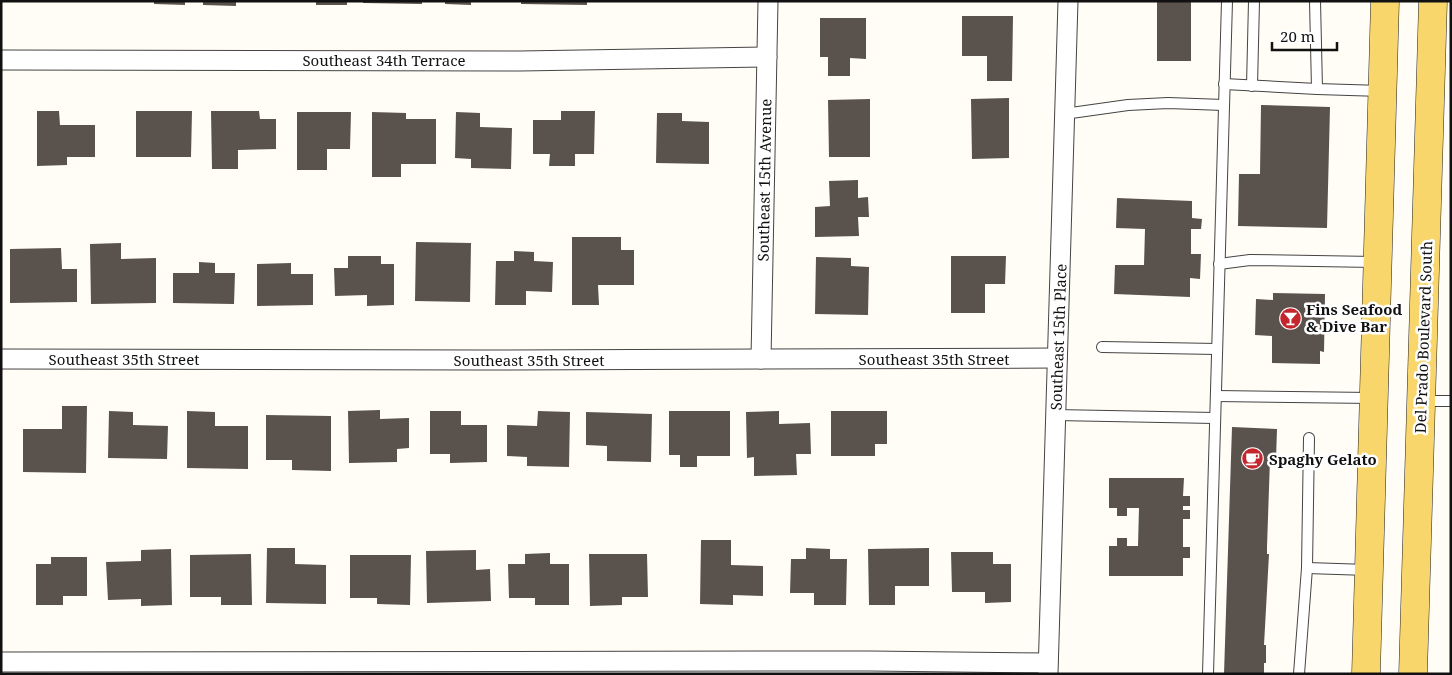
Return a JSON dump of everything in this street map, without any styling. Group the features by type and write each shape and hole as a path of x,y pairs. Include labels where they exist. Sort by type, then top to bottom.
{"main road":[{"path":"1366,674 1385,1"},
{"name":"Del Prado Boulevard South","path":"1413,674 1433,1"}],"street":[{"name":"Southeast 15th Avenue","path":"760,359 768,1"},
{"name":"Southeast 15th Place","path":"1048,668 1068,1"},
{"name":"Southeast 34th Terrace","path":"1,60 520,61 767,58"},
{"name":"Southeast 35th Street","path":"1,359 1057,358"},
{"path":"1,662 870,661 1048,668"}],"lane":[{"path":"1208,674 1226,1"},
{"path":"1252,86 1254,1"},
{"path":"1315,1 1317,89"},
{"path":"1224,84 1382,91"},
{"path":"1064,114 1128,105 1168,103 1224,105"},
{"path":"1219,264 1250,260 1377,262"},
{"path":"1102,347 1217,348"},
{"path":"1216,396 1374,398"},
{"path":"1421,400 1451,401"},
{"path":"1055,415 1215,418"},
{"path":"1299,674 1307,568 1310,438"},
{"path":"1307,568 1369,570"}],"building":[{"path":"154,1 185,1 185,5 154,4"},
{"path":"203,1 236,1 236,6 203,5"},
{"path":"316,1 347,1 347,5 316,5"},
{"path":"363,1 422,1 422,4 363,3"},
{"path":"445,1 471,1 471,5 445,4"},
{"path":"521,1 587,1 587,5 521,4"},
{"path":"1157,1 1191,1 1191,61 1157,61"},
{"path":"962,16 1013,16 1012,81 987,81 987,56 962,56"},
{"path":"820,18 866,18 866,59 850,58 850,76 828,76 828,57 820,57"},
{"path":"1009,98 1009,158 972,159 971,99"},
{"path":"870,99 870,157 829,157 828,100"},
{"path":"1261,105 1330,107 1327,228 1238,226 1239,174 1260,174"},
{"path":"37,111 59,111 60,125 95,125 95,157 67,157 67,165 37,166"},
{"path":"136,111 192,111 191,157 136,157"},
{"path":"211,111 259,111 260,119 276,119 276,149 238,150 238,169 212,169"},
{"path":"561,111 595,111 594,154 575,154 575,166 549,166 550,154 533,154 533,120 561,120"},
{"path":"297,112 351,112 350,149 327,149 327,170 297,170"},
{"path":"372,112 406,113 406,119 436,119 436,164 401,164 401,177 372,177"},
{"path":"456,112 480,113 480,127 512,128 511,169 471,168 471,159 455,158"},
{"path":"657,113 682,113 682,121 709,122 709,164 656,163"},
{"path":"858,180 858,198 868,197 869,217 858,217 859,236 815,237 815,207 830,206 829,181"},
{"path":"1117,198 1192,201 1192,218 1202,219 1201,229 1191,229 1191,254 1201,254 1200,279 1190,278 1190,297 1114,294 1115,265 1144,265 1145,229 1116,228"},
{"path":"572,237 621,237 621,250 634,250 634,285 598,285 599,305 572,305"},
{"path":"416,242 471,243 470,302 415,301"},
{"path":"121,243 121,259 156,258 156,303 91,304 90,244"},
{"path":"61,248 62,269 77,269 77,302 10,303 10,249"},
{"path":"514,251 534,252 534,261 553,262 552,292 526,291 526,305 495,305 496,261 514,261"},
{"path":"348,256 381,256 381,264 394,264 394,305 367,306 367,295 335,296 334,268 348,268"},
{"path":"951,256 1006,256 1005,284 985,284 985,313 951,313"},
{"path":"816,257 851,258 851,266 869,267 868,315 815,314"},
{"path":"199,262 215,263 215,273 235,273 234,304 173,303 173,273 199,273"},
{"path":"291,263 291,274 313,274 313,305 257,306 257,264"},
{"name":"Fins Seafood & Dive Bar","path":"1273,293 1325,294 1324,352 1320,351 1320,364 1272,363 1272,336 1255,335 1256,299 1273,300"},
{"path":"62,406 87,406 86,473 23,472 23,429 62,429"},
{"path":"380,410 380,419 409,418 409,448 397,449 397,462 349,463 348,411"},
{"path":"109,411 133,412 133,425 168,426 167,459 108,458"},
{"path":"187,411 215,412 215,426 248,426 248,469 187,468"},
{"path":"430,411 461,411 461,425 487,425 487,462 450,463 450,454 430,454"},
{"path":"538,411 570,412 569,467 527,466 527,457 507,456 507,425 537,426"},
{"path":"669,411 730,411 730,456 697,456 697,467 680,467 680,455 669,455"},
{"path":"779,411 779,424 810,423 811,454 796,454 797,475 754,476 754,457 747,458 746,412"},
{"path":"831,411 887,411 887,444 875,444 875,456 831,456"},
{"path":"586,412 652,414 651,462 607,461 607,446 586,445"},
{"path":"266,415 331,416 331,471 292,470 292,460 266,460"},
{"path":"1232,427 1277,429 1276,459 1270,459 1267,547 1267,554 1269,554 1264,645 1266,645 1266,663 1264,663 1264,674 1224,674"},
{"path":"1109,478 1184,478 1183,496 1190,496 1190,506 1183,506 1183,510 1190,510 1190,519 1183,519 1183,547 1190,547 1190,558 1183,558 1183,576 1109,576 1109,546 1117,546 1117,538 1127,538 1127,546 1138,546 1139,508 1127,508 1127,516 1117,516 1117,508 1109,508"},
{"path":"701,540 731,540 731,565 763,566 763,596 733,595 733,605 700,604"},
{"path":"267,548 295,548 295,564 326,565 326,604 266,603"},
{"path":"806,548 830,549 830,559 847,559 846,605 814,605 814,593 790,593 791,559 806,559"},
{"path":"929,548 929,586 895,586 895,605 869,605 868,549"},
{"path":"171,549 172,605 141,606 141,599 108,600 106,562 141,561 141,550"},
{"path":"476,550 476,570 490,569 491,601 427,603 426,551"},
{"path":"951,552 993,552 993,564 1011,564 1011,602 985,603 985,592 952,592"},
{"path":"550,553 550,564 569,564 569,605 535,605 535,598 509,598 508,564 525,564 525,554"},
{"path":"251,554 252,605 221,605 221,597 190,597 190,555"},
{"path":"589,554 647,554 648,597 622,597 622,605 590,606"},
{"path":"350,555 411,555 410,605 377,604 377,598 350,598"},
{"path":"51,557 87,557 87,596 63,596 63,605 36,605 36,564 51,564"}],"place":[{"name":"Fins Seafood & Dive Bar","path":"1290,318"},
{"name":"Spaghy Gelato","path":"1253,459"}]}
